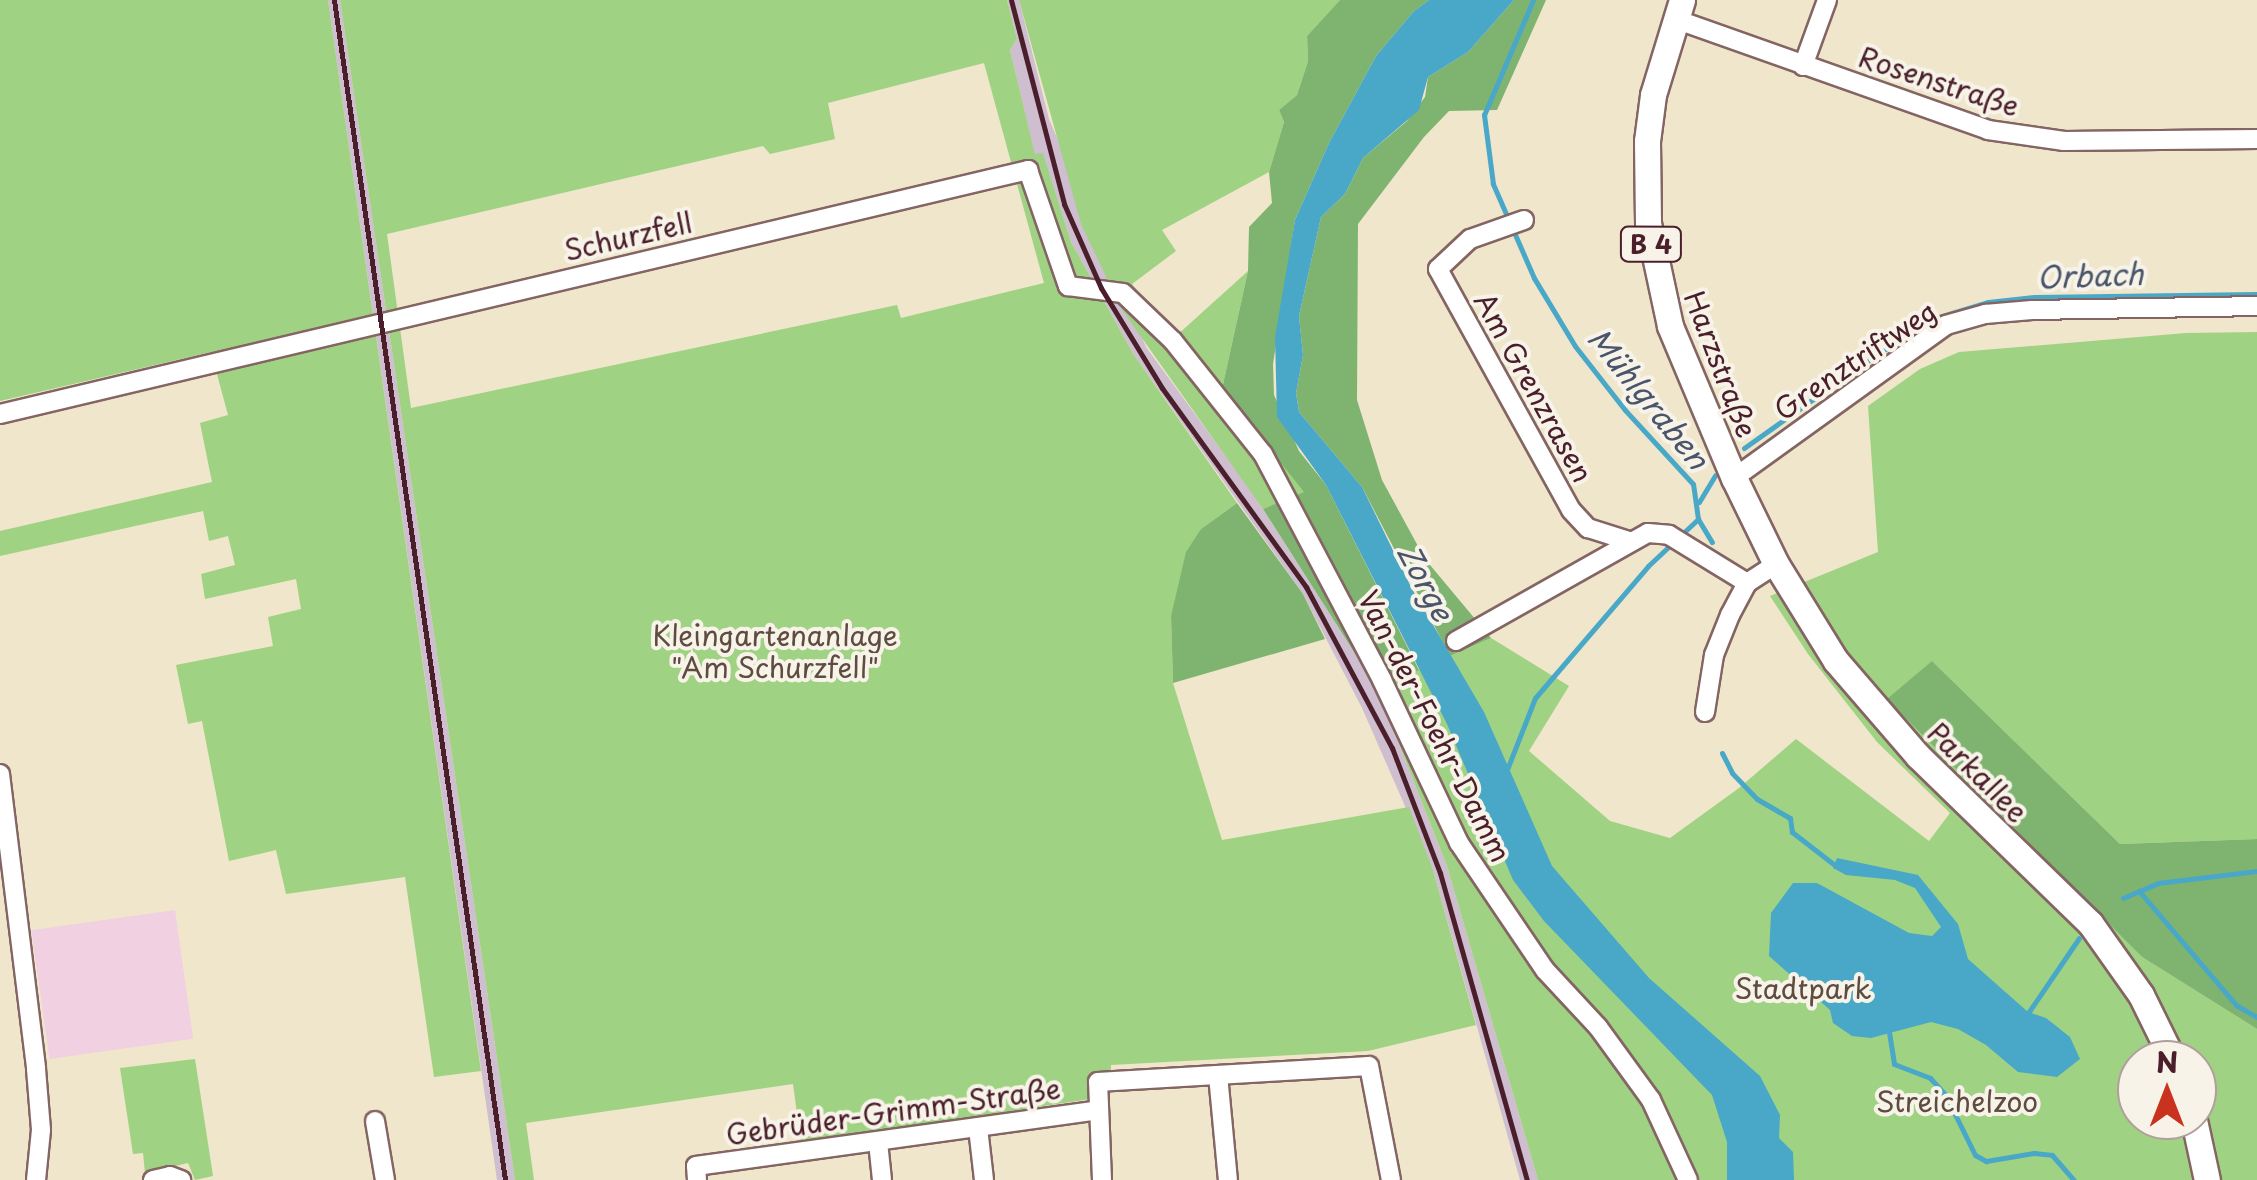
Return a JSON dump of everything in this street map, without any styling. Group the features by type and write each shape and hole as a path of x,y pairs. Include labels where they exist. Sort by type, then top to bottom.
{"main road":[{"name":"Harzstraße","path":"1678,9 1653,95 1647,141 1648,224 1670,326 1734,478 1776,564"},
{"name":"Parkallee","path":"1776,564 1823,644 1868,702 2090,923 2141,996 2163,1040"},
{"path":"2198,1140 2207,1180"}],"street":[{"path":"1803,66 1827,0"},
{"name":"Rosenstraße","path":"1678,9 1803,66 1988,130 2025,138 2257,139"},
{"name":"Schurzfell","path":"0,414 1028,170 1068,286 1123,293 1173,341"},
{"name":"Am Grenzrasen","path":"1514,224 1470,239 1438,269 1570,510 1588,528 1630,541"},
{"name":"Grenztriftweg","path":"1734,478 1946,325 1986,314 2032,310 2257,306"},
{"name":"Van-der-Foehr-Damm","path":"1173,341 1263,454 1391,697 1459,843 1544,970 1598,1027 1651,1100 1688,1180"},
{"path":"1456,640 1648,533 1675,538 1740,578"},
{"path":"1740,578 1776,564"},
{"path":"1704,712 1714,655 1740,578"},
{"path":"0,774 36,1069 40,1130 36,1180"},
{"path":"1102,1180 1098,1082 1369,1066 1391,1180"},
{"path":"1218,1075 1228,1180"},
{"name":"Gebrüder-Grimm-Straße","path":"696,1173 1097,1110"},
{"path":"375,1121 385,1180"},
{"path":"978,1128 984,1180"},
{"path":"878,1142 882,1180"},
{"path":"153,1180 170,1176 181,1180"}],"shaded area":[{"path":"328,0 340,0 515,1180 497,1180"},
{"path":"1007,0 1019,0 1049,119 1146,347 1252,492 1377,688 1447,866 1538,1180 1520,1180 1433,870 1362,708 1303,594 1134,355 1071,242 1043,154 1035,155 1010,50 1017,39"},
{"path":"175,910 193,1039 50,1059 31,930"}],"green space":[{"path":"0,0 328,0 481,1071 434,1077 405,877 286,894 276,850 229,861 202,721 188,724 176,665 273,646 268,617 301,609 296,579 205,599 201,574 235,565 228,536 209,541 203,511 0,556 0,531 212,482 200,423 228,415 211,352 0,401"},
{"name":"Kleingartenanlage \"Am Schurzfell\"","path":"340,0 1007,0 1017,39 1010,50 1035,154 1043,153 1071,242 1134,355 1237,503 1201,529 1171,616 1173,683 1222,840 1409,807 1433,870 1476,1025 1368,1051 1111,1065 1110,1096 801,1143 793,1084 526,1123 534,1180 515,1180","holes":["984,63 1044,283 901,318 897,305 411,408 387,234 763,146 770,154 835,139 828,103"]},
{"path":"1019,0 1340,0 1307,36 1308,61 1297,95 1279,110 1284,122 1269,172 1162,230 1176,251 1132,284 1175,337 1248,271 1222,389 1305,492 1263,509 1122,310 1081,224"},
{"path":"1340,0 1429,0 1414,11 1376,56 1329,143 1295,220 1273,364 1274,395 1299,451 1326,485 1419,670 1377,688 1263,509 1304,492 1222,389 1248,271 1249,227 1272,203 1269,172 1284,122 1279,110 1297,95 1308,61 1307,36"},
{"path":"1514,0 1546,0 1497,110 1449,111 1424,137 1358,224 1357,400 1382,480 1425,559 1491,638 1450,656 1362,487 1299,412 1296,393 1303,355 1299,316 1321,217 1345,194 1363,158 1407,121 1425,97 1428,77 1468,52"},
{"path":"2257,332 2257,839 2120,844 1932,661 2091,901 2142,957 2257,1029 2257,1180 1538,1180 1447,866 1377,688 1491,638 1569,686 1529,751 1610,821 1670,838 1739,788 1796,739 1929,841 1950,813 1877,742 1808,654 1770,596 1878,552 1868,406 1920,369 1959,352 2186,333"},
{"path":"1237,503 1303,594 1325,639 1173,683 1171,616 1186,552 1201,529"},
{"path":"1932,661 2120,844 2257,839 2257,1029 2142,957 1887,699"},
{"path":"195,1059 213,1176 195,1180 188,1163 145,1173 143,1153 133,1154 120,1068"}],"water":[{"path":"1429,0 1514,0 1468,52 1428,77 1419,110 1363,158 1345,194 1321,217 1299,316 1303,355 1296,393 1299,412 1362,487 1412,589 1484,712 1552,866 1649,978 1760,1076 1780,1115 1779,1138 1793,1152 1794,1180 1727,1180 1727,1142 1712,1095 1544,921 1513,880 1447,724 1326,485 1277,417 1275,337 1295,220 1329,143 1376,56 1414,11"},
{"path":"1837,858 1918,875 1958,924 1968,959 2028,1012 2046,1018 2070,1037 2080,1059 2057,1077 2018,1072 1986,1045 1958,1029 1931,1022 1871,1038 1852,1036 1833,1023 1830,1010 1769,956 1771,913 1793,883 1817,883 1909,933 1932,936 1941,927 1915,888 1895,880 1846,875 1833,868"}],"waterway":[{"name":"Mühlgraben","path":"1506,772 1535,698 1648,566 1698,519 1693,484 1625,410 1575,346 1534,278 1493,184 1484,115 1533,0"},
{"name":"Orbach","path":"1926,321 1988,302 2035,297 2257,294"},
{"name":"Orbach","path":"1905,335 1909,332"},
{"name":"Orbach","path":"1828,388 1890,346"},
{"name":"Orbach","path":"1744,448 1816,397"},
{"name":"Orbach","path":"1699,502 1715,475"},
{"path":"1698,519 1712,542"},
{"path":"1722,753 1732,773 1757,799 1790,818 1792,832 1836,866"},
{"path":"2123,898 2158,883 2257,871"},
{"path":"2139,891 2236,1005 2257,1017"},
{"path":"2026,1016 2079,938"},
{"path":"1889,1032 1894,1064 1930,1078 1945,1094 1975,1155 1986,1161 2034,1153 2052,1155 2074,1180"}],"railway":[{"path":"334,0 505,1180"},
{"path":"1011,0 1064,204 1101,288 1162,388 1306,587 1392,748 1440,873 1527,1180"}],"water label":[{"name":"Zorge","path":"1426,582"}],"park label":[{"name":"Stadtpark","path":"1803,988"},
{"name":"Streichelzoo","path":"1957,1101"}]}
